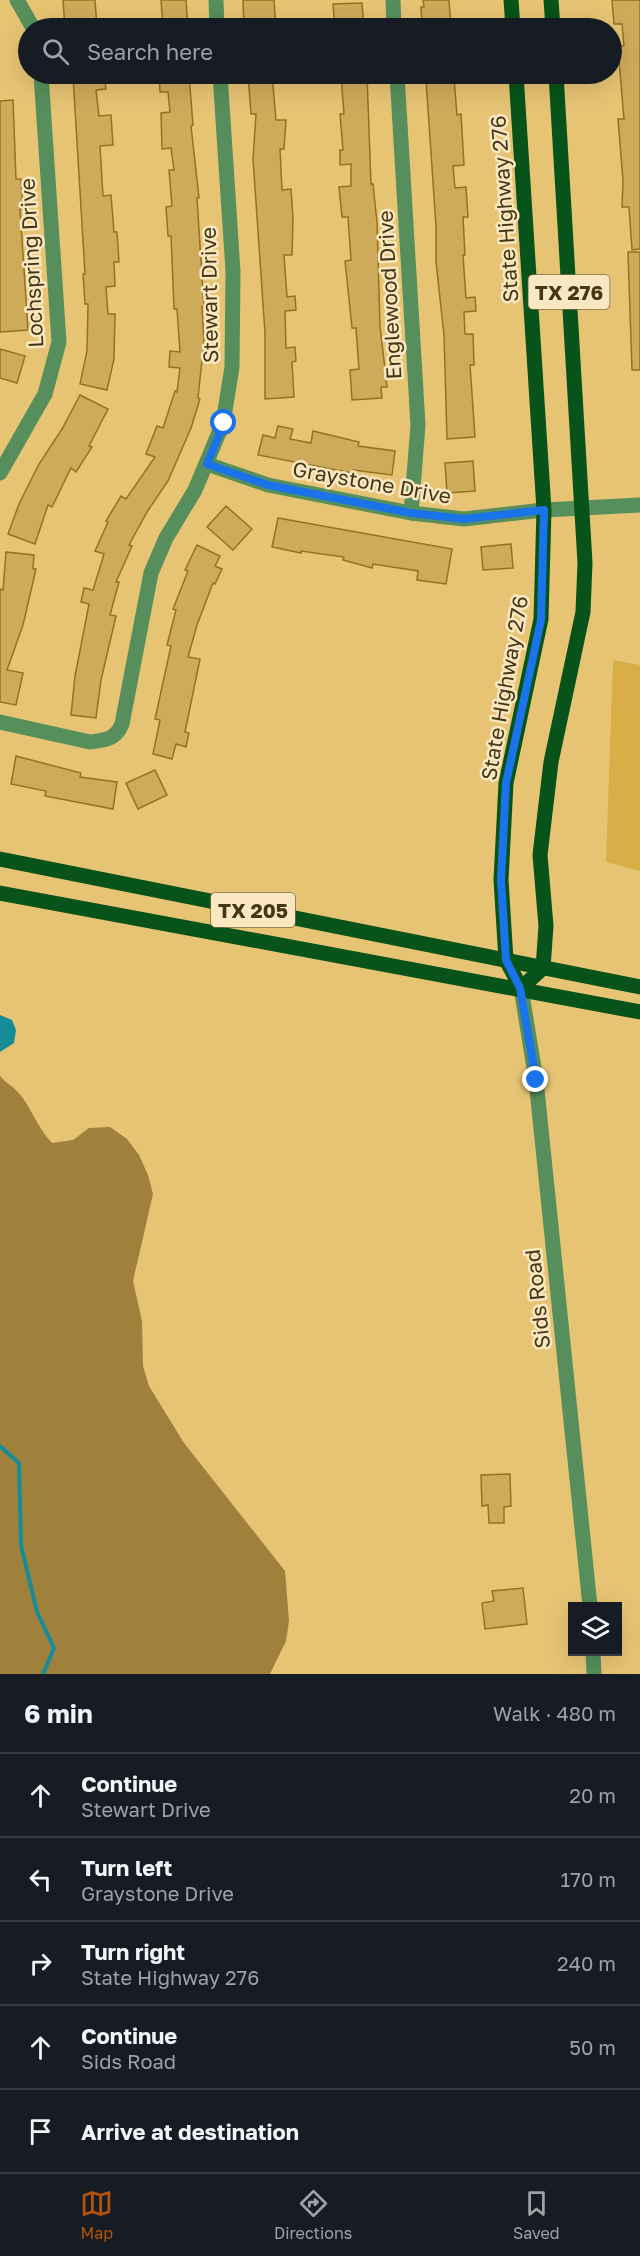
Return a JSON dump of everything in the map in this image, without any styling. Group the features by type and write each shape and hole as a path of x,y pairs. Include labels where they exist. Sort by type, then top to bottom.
{"main road":[{"path":"511,0 512,18"},
{"path":"551,0 552,18"},
{"name":"State Highway 276","path":"517,84 544,510 541,620 506,783 501,880 506,960 520,988"},
{"name":"TX 276","path":"543,968 546,926 540,855 551,762 583,612 585,562 557,84"},
{"name":"TX 205","path":"0,859 640,987"},
{"name":"TX 205","path":"0,893 640,1012"},
{"path":"520,988 543,968"}],"street":[{"path":"17,0 27,18"},
{"path":"216,0 217,18"},
{"path":"393,0 394,18"},
{"name":"Lochspring Drive","path":"0,473 45,394 59,342 42,84"},
{"name":"Stewart Drive","path":"0,722 90,742 105,741 118,734 122,724 151,573 166,538 207,464 224,423 232,367 235,318 221,84"},
{"name":"Englewood Drive","path":"398,84 418,425 411,513"},
{"name":"Graystone Drive","path":"207,464 268,485 411,513 464,519 544,510 582,510 640,505"},
{"name":"Sids Road","path":"520,988 536,1080 590,1602"},
{"path":"593,1656 594,1674"}],"shaded area":[{"path":"613,660 640,665 640,871 606,862"},
{"path":"0,1076 23,1098 52,1143 73,1140 89,1128 110,1127 127,1139 139,1155 153,1194 133,1281 142,1321 143,1366 149,1386 184,1443 285,1571 289,1621 286,1641 270,1674 0,1674"}],"water":[{"path":"0,1015 12,1020 16,1030 14,1043 0,1052"}],"building":[{"path":"63,0 95,0 96,18 64,18"},
{"path":"161,0 186,0 187,18 162,18"},
{"path":"243,0 274,0 275,18 244,18"},
{"path":"423,0 449,0 450,18 422,18 421,7 424,7"},
{"path":"612,0 640,0 640,249 632,250 629,207 622,207 623,181 618,119 624,119 621,84 622,46 624,46 622,18 614,18"},
{"path":"362,3 363,18 334,18 333,4"},
{"path":"73,84 105,84 106,89 96,90 99,116 111,115 113,145 100,146 103,196 111,195 119,262 114,262 115,286 106,287 108,314 115,314 114,359 107,390 80,384 87,351 88,304 85,304 83,274 85,274"},
{"path":"160,84 190,84 193,125 191,126 199,198 197,198 204,307 202,307 204,341 198,398 200,399 191,428 168,481 147,512 129,545 132,546 116,582 119,582 110,615 116,616 101,680 96,718 71,715 75,676 89,604 81,602 84,588 93,590 104,554 95,551 108,522 106,521 121,496 126,499 155,457 146,454 157,426 163,428 175,391 177,392 180,368 169,367 170,351 180,352 177,309 174,309 171,236 168,236 166,207 172,206 169,170 174,170 171,148 162,149 161,113 170,112 168,92 160,92"},
{"path":"249,84 273,84 276,120 286,120 284,149 280,149 282,190 291,189 292,255 284,255 287,297 295,296 296,310 285,311 286,348 295,347 296,361 292,362 294,397 265,399 265,333 253,159 256,114 251,114"},
{"path":"342,84 367,84 371,184 373,184 377,222 380,326 387,387 381,387 382,398 352,400 350,370 359,369 356,328 352,328 345,261 351,260 348,217 342,217 339,187 351,186 351,164 340,165 340,150 343,150 340,114 344,114"},
{"path":"426,84 454,84 457,115 461,114 464,165 453,166 455,188 466,187 468,217 463,217 465,255 463,255 466,298 475,297 476,311 464,312 465,334 473,334 474,365 470,365 475,437 447,439 444,335 436,262 436,226"},
{"path":"13,100 16,179 21,179 23,209 20,209 28,330 0,332 0,101"},
{"path":"628,252 640,252 640,370 632,370"},
{"path":"0,349 25,356 17,383 0,378"},
{"path":"80,395 108,409 89,446 92,447 76,472 71,468 52,507 48,505 35,544 8,534 19,504 39,464 62,429"},
{"path":"278,426 293,429 290,439 311,443 313,431 359,442 358,446 395,451 392,475 353,470 352,473 258,455 263,435 275,438"},
{"path":"473,461 475,491 447,493 445,463"},
{"path":"226,506 252,529 233,550 207,527"},
{"path":"278,518 452,549 446,584 417,580 418,571 373,564 372,568 343,560 344,557 301,551 301,553 272,547"},
{"path":"511,544 513,568 483,570 481,547"},
{"path":"197,545 220,556 215,566 222,569 215,584 213,583 188,657 200,659 185,732 189,733 186,747 176,744 172,759 153,754 160,720 155,719 171,646 167,645 176,610 173,609 188,571 185,570"},
{"path":"6,552 34,555 33,569 36,569 23,625 7,670 23,673 16,705 0,702 0,589 3,590"},
{"path":"16,756 81,773 80,777 117,782 113,809 45,796 46,791 11,784"},
{"path":"155,770 167,795 138,809 126,783"},
{"path":"510,1474 511,1506 504,1507 504,1523 489,1523 488,1505 482,1506 481,1475"},
{"path":"523,1588 527,1624 485,1629 482,1603 494,1601 492,1591"}],"waterway":[{"path":"0,1446 19,1463 21,1545 37,1612 54,1648 43,1674"}],"route":[{"path":"224,423 207,464 268,485 411,513 464,519 544,510 544,577 541,620 506,783 501,880 506,960 520,988 536,1080"}]}
